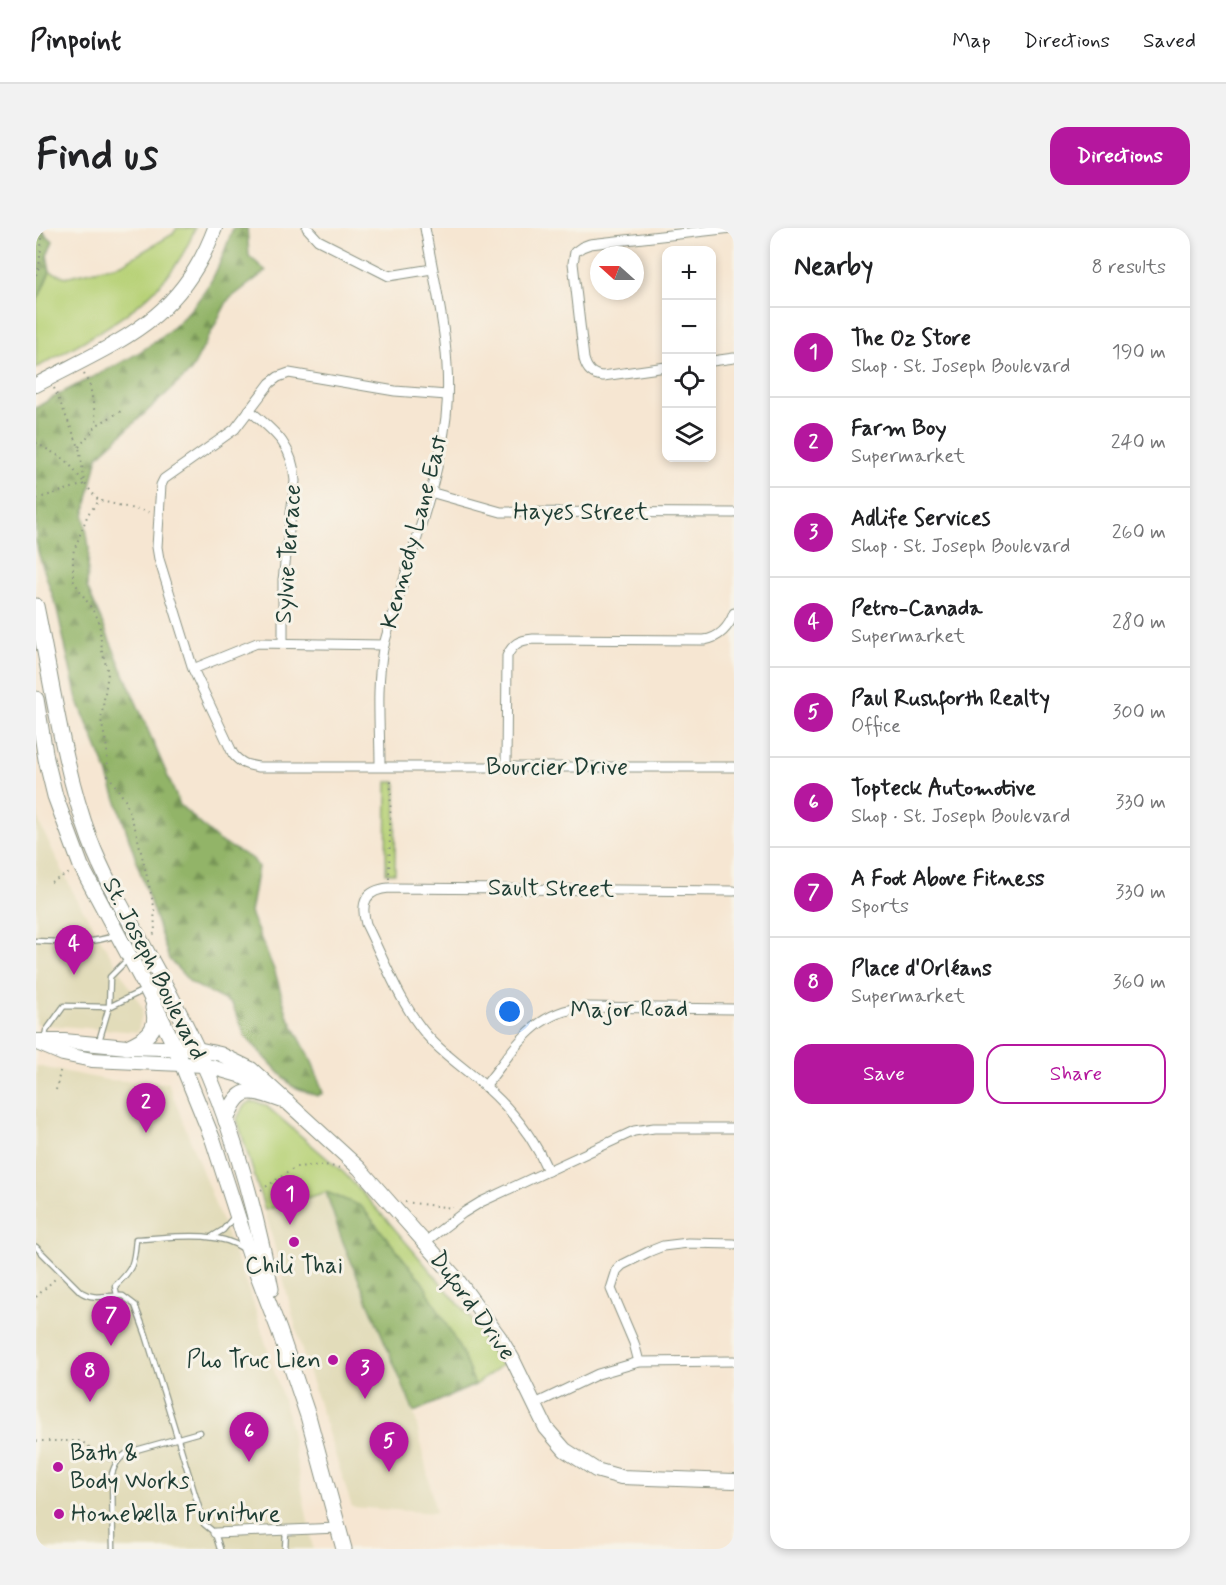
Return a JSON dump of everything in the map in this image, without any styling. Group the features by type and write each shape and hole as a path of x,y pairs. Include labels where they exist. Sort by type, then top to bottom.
{"main road":[{"name":"St. Joseph Boulevard","path":"36,606 73,782 90,840 120,905 150,957 197,1049 226,1121 258,1226 279,1330"},
{"name":"St. Joseph Boulevard","path":"37,707 38,729 55,796 81,866 148,991 179,1056 213,1140 249,1252 279,1330 308,1416 344,1549"},
{"path":"37,707 57,707"},
{"path":"127,1047 151,1033 155,1014 148,991"},
{"path":"226,1121 233,1102 239,1095 256,1091 287,1102"}],"street":[{"path":"36,385 131,334 161,312 195,270 215,228"},
{"path":"308,228 318,240 389,276 432,268"},
{"name":"Kennedy Lane East","path":"380,766 380,679 384,645 441,449 447,395 445,338 425,228"},
{"path":"662,369 603,376 590,372 584,358 573,263 575,252 590,244 732,228"},
{"path":"716,360 734,358"},
{"path":"384,645 253,643 193,669 159,559 157,547 161,484 164,479 235,429 270,383 290,373 395,391 447,395"},
{"name":"Sylvie Terrace","path":"249,410 280,437 287,448 295,471 283,580 283,643"},
{"name":"Hayes Street","path":"430,492 501,512 734,513"},
{"path":"506,766 507,656 518,641 533,639 704,640 718,635 727,627 734,613"},
{"name":"Bourcier Drive","path":"193,669 233,754 243,764 259,767 734,767"},
{"name":"Sault Street","path":"485,1086 433,1042 410,1012 366,924 364,903 370,895 378,889 389,888 734,891"},
{"name":"Major Road","path":"485,1086 532,1027 555,1013 569,1008 734,1009"},
{"path":"38,1042 64,1041 99,1044 179,1056"},
{"path":"38,1042 63,1054 92,1060 179,1056"},
{"name":"Duford Drive","path":"179,1056 197,1049 220,1054 251,1069 352,1160 425,1242 488,1319 512,1358 546,1428 556,1442 574,1458 596,1470 621,1478 734,1480"},
{"name":"Duford Drive","path":"179,1056 239,1075 287,1102"},
{"path":"485,1086 519,1121 542,1155 548,1171"},
{"path":"425,1242 481,1202 634,1131 654,1128 734,1128"},
{"path":"639,1362 634,1343 611,1289 617,1270 622,1265 663,1246 688,1243 734,1244"},
{"path":"535,1404 598,1374 639,1362 734,1361"},
{"path":"215,1533 338,1528"}],"lane":[{"path":"36,941 81,943 116,935"},
{"path":"99,1044 99,1035 109,1006 110,977 129,958"},
{"path":"38,1042 64,1006 109,1006 148,991"},
{"path":"213,1236 231,1222 237,1211"},
{"path":"117,1295 115,1286 130,1272 133,1265 136,1239 213,1236 238,1245 249,1252"},
{"path":"36,1247 87,1296 102,1298 123,1296 130,1300 140,1316 204,1524 215,1533 220,1549"},
{"path":"113,1549 112,1474 114,1465 129,1452 200,1432"},
{"path":"285,1549 286,1530"}],"path":[{"path":"36,275 43,228"},
{"path":"84,374 90,386 97,425"},
{"path":"54,388 79,447 85,484"},
{"path":"79,447 97,425 123,410"},
{"path":"36,443 66,460 99,501 159,515"},
{"path":"36,499 85,484"},
{"path":"99,501 88,514 73,553 73,580 99,620 102,651 108,673 101,720 107,748 108,775 125,800 149,880 154,906 155,932 148,943"},
{"path":"380,766 391,774 389,888"},
{"path":"51,882 70,873"},
{"path":"56,1090 61,1064"},
{"path":"256,1194 296,1167 325,1165 346,1169"},
{"path":"402,1202 453,1208"},
{"path":"36,1297 55,1279"},
{"path":"36,1441 81,1441 114,1465"}],"shaded area":[{"path":"36,806 40,825 76,898 143,1009 138,1032 36,1024"},
{"path":"36,1066 107,1080 168,1083 252,1299 288,1416 313,1549 36,1549"},
{"path":"326,1192 341,1237 414,1412 436,1513 352,1507 304,1358 265,1210"}],"green space":[{"path":"36,228 39,228 53,241 47,255 50,271 36,304"},
{"path":"177,228 195,228 183,253 168,275 150,294 107,327 36,368 36,304 50,271 65,277 122,264 173,234"},
{"path":"233,228 247,228 249,256 266,271 228,300 191,371 98,456 84,516 89,547 87,587 180,805 219,841 253,859 258,867 250,913 275,972 287,1014 313,1064 323,1093 317,1096 292,1086 245,1036 232,1004 191,983 169,959 106,769 77,699 57,609 36,539 36,408 136,355 170,330 206,290"},
{"path":"387,782 396,782 395,873 386,873"},
{"path":"250,1102 265,1105 344,1173 469,1316 502,1365 475,1385 460,1349 388,1241 361,1206 326,1192 265,1210 237,1119 243,1107"},
{"path":"326,1192 361,1206 423,1283 460,1349 475,1385 414,1412 341,1237"}],"place":[{"name":"Petro-Canada","path":"74,975"},
{"name":"Farm Boy","path":"146,1133"},
{"name":"The Oz Store","path":"290,1225"},
{"name":"Chili Thai","path":"294,1242"},
{"name":"A Foot Above Fitness","path":"111,1346"},
{"name":"Pho Truc Lien","path":"333,1360"},
{"name":"Adlife Services","path":"365,1399"},
{"name":"Place d'Orléans","path":"90,1402"},
{"name":"Topteck Automotive","path":"249,1462"},
{"name":"Bath & Body Works","path":"58,1467"},
{"name":"Paul Rushforth Realty","path":"389,1472"},
{"name":"Homebella Furniture","path":"59,1514"}]}
